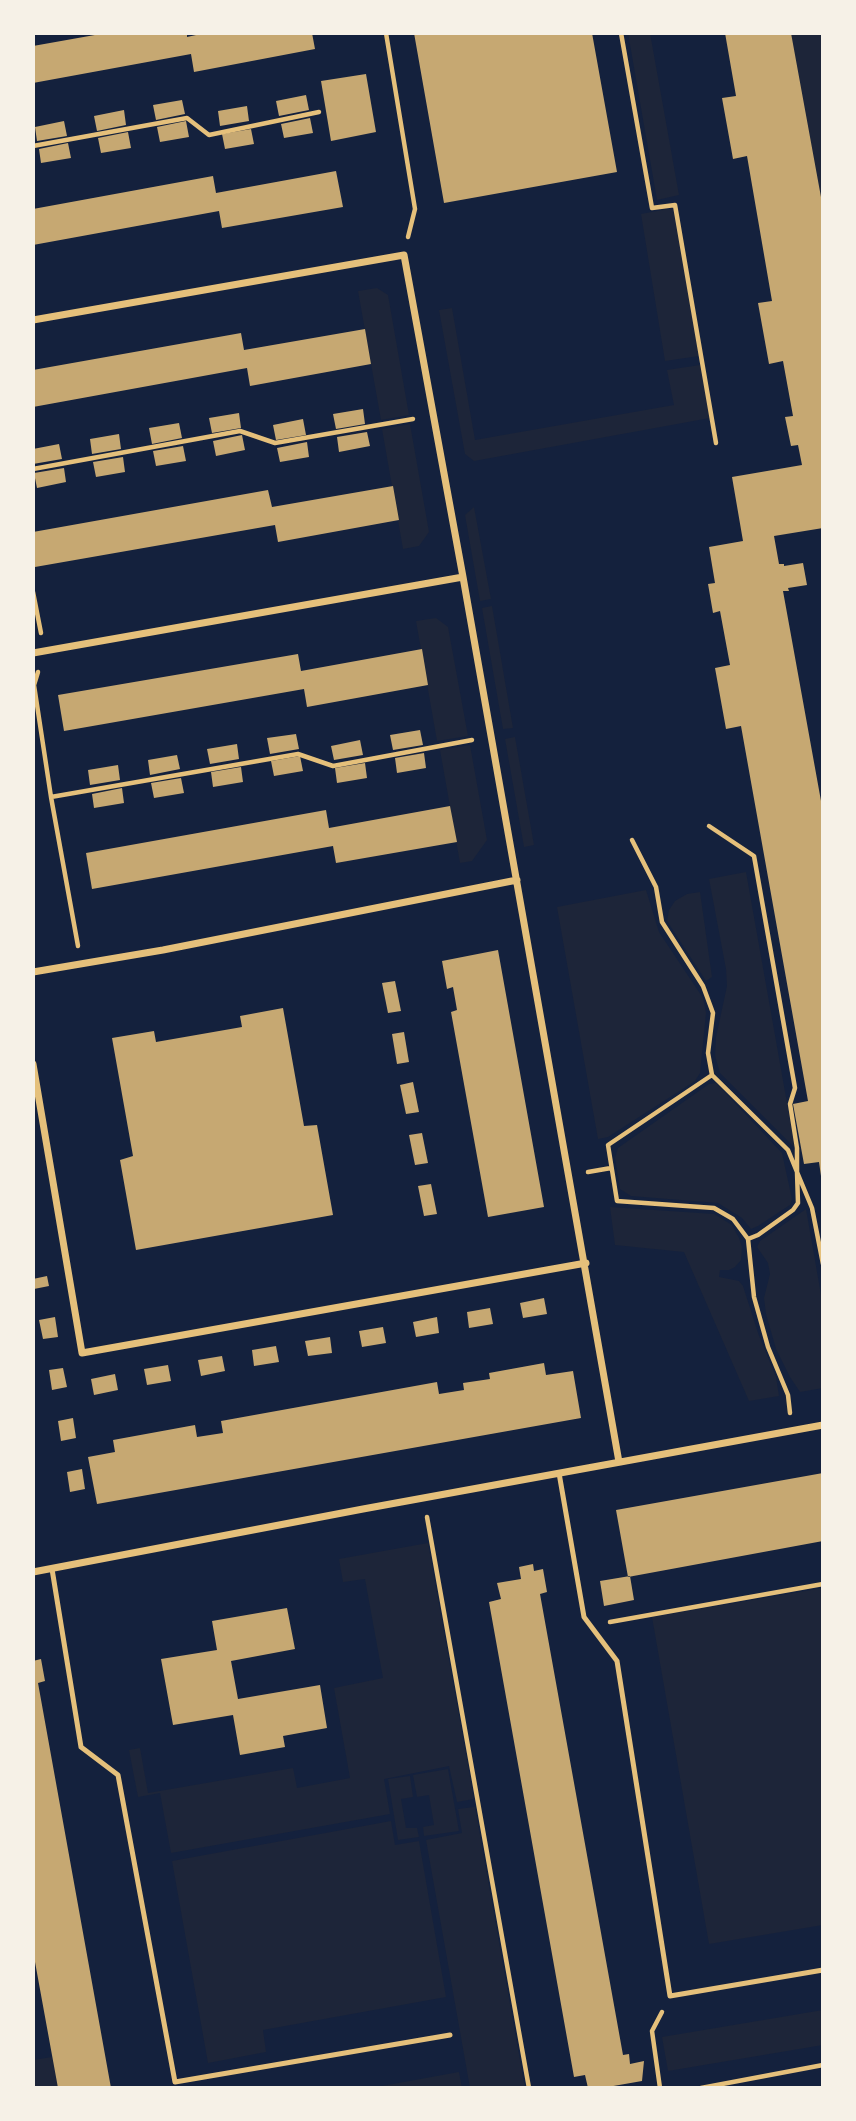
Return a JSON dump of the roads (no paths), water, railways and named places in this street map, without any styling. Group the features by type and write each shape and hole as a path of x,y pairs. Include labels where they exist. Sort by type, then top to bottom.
{"street":[{"path":"33,320 404,255 586,1263 619,1462"},
{"path":"33,653 463,577"},
{"path":"33,972 163,950 517,880"},
{"path":"33,1064 82,1353 586,1263"},
{"path":"33,1572 424,1497 823,1425"}],"lane":[{"path":"559,1473 584,1617 617,1661 670,1996 823,1970"},
{"path":"52,1569 81,1747 118,1774 175,2082 450,2035"}]}
